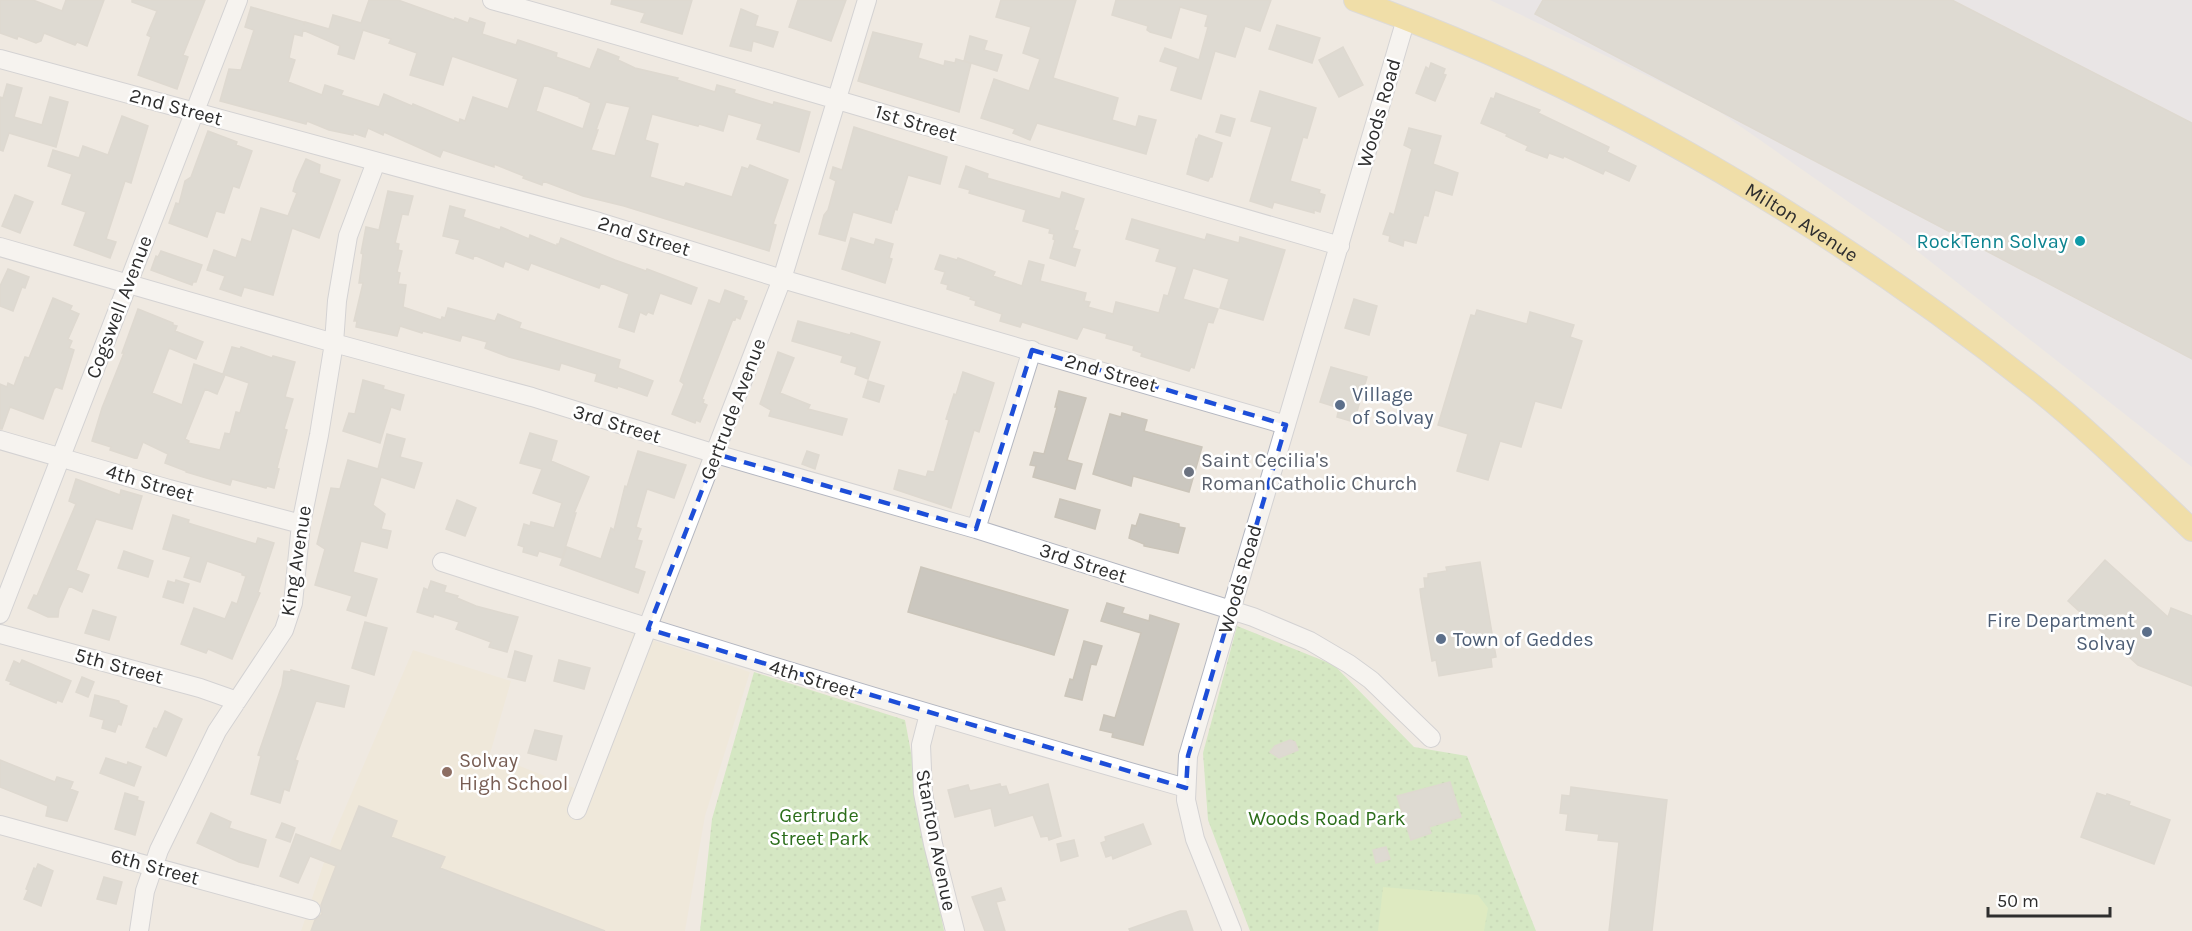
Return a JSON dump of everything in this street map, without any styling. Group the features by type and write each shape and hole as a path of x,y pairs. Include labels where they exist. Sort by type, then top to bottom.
{"main road":[{"name":"Milton Avenue","path":"1355,0 1480,49 1614,112 1714,167 1803,220 1927,306 2038,389 2111,453 2192,531"}],"street":[{"name":"Cogswell Avenue","path":"0,614 238,0"},
{"name":"1st Street","path":"492,0 644,42 1340,246"},
{"name":"Gertrude Avenue","path":"577,810 783,279 867,0"},
{"name":"Woods Road","path":"1232,931 1195,839 1186,800 1188,756 1406,19"},
{"name":"2nd Street","path":"0,59 599,222 783,279 1286,425"},
{"name":"King Avenue","path":"139,931 145,891 152,867 217,731 284,630 293,603 301,524 319,435 348,236 376,162"},
{"name":"3rd Street","path":"0,247 532,397 716,454 976,529 1253,617 1310,641 1349,664 1371,680 1431,738"},
{"path":"976,529 1032,350"},
{"name":"4th Street","path":"0,440 301,524"},
{"name":"4th Street","path":"442,561 648,629 1185,788"},
{"name":"5th Street","path":"0,634 189,685 237,701"},
{"name":"Stanton Avenue","path":"929,714 921,745 923,793 955,931"},
{"name":"6th Street","path":"0,825 311,910"}],"highlighted area":[{"path":"1032,350 1286,425 1188,756 1186,788 648,629 716,454 976,529"}],"shaded area":[{"name":"RockTenn Solvay","path":"1490,0 2192,0 2192,467 1903,240 1714,108"},
{"name":"Solvay High School","path":"633,634 750,672 705,816 685,931 301,931 331,841 413,650 511,681 490,754 577,789"}],"green space":[{"name":"Woods Road Park","path":"1237,626 1334,665 1414,747 1467,756 1536,931 1250,931 1208,820 1203,753"},
{"name":"Gertrude Street Park","path":"754,672 905,720 944,931 700,931 712,819"},
{"path":"1383,887 1478,895 1488,908 1484,931 1378,931"}],"building":[{"path":"0,0 33,0 62,11 66,0 104,0 87,46 77,42 75,45 44,33 41,41 36,43 18,36 17,39 0,33"},
{"path":"132,0 205,0 183,55 188,57 177,89 138,75 151,37 147,35 157,11 132,2"},
{"path":"369,0 398,0 454,20 455,18 468,23 470,18 485,23 482,34 516,45 518,40 557,53 556,57 590,69 598,49 619,57 618,60 635,68 678,78 677,80 715,92 717,85 735,90 734,93 773,105 774,102 810,112 799,152 757,139 762,124 728,114 723,131 652,114 645,140 658,144 650,177 684,187 686,183 732,197 742,167 748,169 750,165 788,180 773,224 776,225 769,251 624,206 583,196 543,181 542,185 494,164 494,167 443,150 440,157 384,132 383,135 368,128 365,137 353,133 353,135 329,130 307,121 306,124 220,101 229,69 241,70 254,30 245,27 251,7 304,22 304,25 305,22 329,29 333,15 361,23","holes":["303,30 340,46 338,54 354,59 363,30 391,39 389,43 417,53 410,75 443,85 452,56 518,79 508,109 473,97 465,121 460,119 459,123 384,94 379,107 341,95 343,91 325,85 322,95 288,82 295,60 289,58 294,34 302,36","544,85 591,103 583,129 536,111","606,102 630,107 615,156 591,150 598,130 596,130"]},
{"path":"612,0 692,0 682,34 641,22 645,13 611,4"},
{"path":"798,0 846,0 831,41 789,27"},
{"path":"1001,0 1076,0 1053,78 1118,98 1112,120 1136,127 1139,116 1156,120 1146,154 1037,123 1030,140 1013,133 1015,129 981,118 994,79 1029,91 1040,59 1023,53 1031,27 996,17"},
{"path":"1116,0 1271,0 1260,31 1245,26 1235,57 1215,51 1201,99 1171,90 1178,67 1160,61 1165,48 1199,60 1208,27 1205,26 1208,15 1180,7 1171,38 1150,32 1147,30 1148,26 1112,15"},
{"name":"RockTenn Solvay","path":"1543,0 1952,0 2192,123 2192,359 1535,14"},
{"path":"741,9 758,16 755,26 778,32 773,47 753,41 751,51 730,46"},
{"path":"1277,25 1320,38 1312,63 1269,49"},
{"path":"873,32 922,44 918,58 944,66 945,61 955,63 956,59 970,63 964,61 970,36 987,41 984,50 1002,55 997,71 971,63 959,112 858,81"},
{"path":"1343,47 1363,85 1339,97 1319,60"},
{"path":"1431,63 1445,69 1443,74 1446,75 1435,101 1416,93 1426,67 1429,69"},
{"path":"7,84 22,88 14,117 42,125 50,97 68,102 56,147 9,133 3,151 0,150 0,97 3,98"},
{"path":"1260,91 1316,108 1307,138 1303,137 1290,181 1320,190 1319,193 1325,195 1320,212 1314,210 1314,213 1274,202 1272,208 1250,201 1272,127 1251,121"},
{"path":"1496,93 1540,110 1538,113 1609,147 1607,152 1636,166 1629,181 1605,170 1603,174 1564,156 1563,158 1549,153 1547,158 1526,150 1528,146 1481,123 1491,98 1494,99"},
{"path":"1221,115 1235,119 1230,136 1216,132"},
{"path":"122,116 148,126 131,183 125,181 106,239 116,242 110,258 74,245 86,212 62,204 72,174 48,166 53,150 79,158 83,146 108,155"},
{"path":"854,127 947,157 940,184 908,175 891,223 853,212 845,241 819,234 836,181 830,178 833,167 842,170"},
{"path":"1409,128 1441,136 1433,164 1458,173 1452,195 1435,190 1428,216 1424,215 1416,243 1404,240 1403,246 1389,241 1390,236 1383,234 1390,213 1394,215 1412,149 1404,145"},
{"path":"208,131 237,142 236,145 252,151 239,188 233,186 224,213 216,211 207,237 169,223 176,203 179,204 185,181 191,177"},
{"path":"1199,135 1222,143 1212,177 1208,181 1187,174"},
{"path":"306,159 320,165 319,173 340,180 319,238 292,228 273,295 244,287 241,296 220,289 225,276 207,270 214,250 236,258 242,239 251,242 261,208 288,216 297,193 293,191 296,181"},
{"path":"966,166 988,174 987,178 1060,199 1062,192 1084,199 1074,230 1078,231 1072,248 1080,250 1075,266 1050,258 1055,240 1053,239 1054,234 1049,233 1050,229 1023,221 1026,210 969,193 970,190 959,187"},
{"path":"388,191 413,196 408,215 402,214 395,243 399,244 398,250 402,251 397,272 400,273 398,284 406,285 403,307 441,320 442,317 445,318 448,308 495,321 498,314 521,323 519,328 620,360 618,368 653,381 647,396 595,381 597,374 561,363 559,370 509,357 485,348 487,342 462,335 460,341 400,326 397,336 356,327 357,321 354,321 363,283 359,283 366,227 379,230"},
{"path":"15,195 33,202 20,233 2,226"},
{"path":"450,206 465,210 463,217 500,230 501,227 529,239 530,235 557,246 561,238 615,260 646,271 647,269 697,288 691,304 660,293 653,314 648,312 646,315 640,312 634,332 619,327 629,294 601,283 599,288 531,263 528,270 505,261 503,267 474,255 473,259 456,253 460,240 443,236"},
{"path":"1132,219 1205,240 1207,234 1239,243 1240,237 1285,250 1263,320 1220,308 1229,279 1193,268 1183,299 1218,309 1213,323 1208,322 1194,368 1191,367 1189,371 1141,356 1142,353 1133,350 1134,346 1106,338 1107,334 1083,327 1077,339 1022,322 1020,327 1000,321 1002,314 975,305 976,301 970,299 971,297 947,289 948,285 941,283 945,272 935,269 940,255 957,260 958,258 995,272 993,276 1022,286 1029,261 1044,265 1040,281 1086,293 1084,301 1090,302 1088,307 1113,314 1116,302 1159,313 1164,295 1168,296 1177,267 1156,261 1160,249 1126,239"},
{"path":"851,238 874,245 876,239 893,244 889,258 892,259 885,283 842,269"},
{"path":"161,251 202,265 196,282 192,285 151,270 156,256 158,257"},
{"path":"8,269 29,277 25,288 22,287 13,311 0,306 0,286"},
{"path":"725,290 744,297 743,300 747,301 740,319 736,317 735,320 733,319 702,399 707,405 700,422 696,420 695,423 672,414 684,384 680,381 709,300 720,304"},
{"path":"53,298 72,306 70,310 79,314 68,339 72,341 69,348 74,350 62,389 56,387 54,389 43,419 10,407 2,429 0,429 0,384 7,387 8,383 14,386 25,357 29,358"},
{"path":"1354,299 1377,306 1369,335 1345,328"},
{"path":"138,309 173,323 177,326 175,331 203,342 196,359 169,348 152,393 182,405 194,364 225,375 217,394 205,389 185,439 189,441 188,443 220,450 225,433 230,434 236,412 240,413 249,383 223,374 232,347 240,349 241,347 272,358 273,356 295,362 285,397 293,399 284,429 287,430 274,488 232,479 230,485 186,472 165,463 168,454 143,442 137,458 134,458 92,441"},
{"path":"1477,310 1527,324 1530,312 1574,325 1570,337 1582,341 1561,408 1535,401 1521,447 1500,441 1488,480 1457,471 1468,434 1438,425 1471,315 1475,316"},
{"path":"798,321 880,342 868,379 855,374 857,367 841,362 843,356 792,341"},
{"path":"778,352 794,358 780,393 810,405 808,409 847,419 842,435 769,416 771,410 760,404"},
{"path":"1331,367 1367,377 1354,422 1337,417 1339,408 1320,402"},
{"path":"963,372 994,383 979,432 974,430 951,508 894,489 899,470 926,477 928,471 934,472 949,420 946,419"},
{"path":"363,380 404,395 400,410 391,407 380,443 343,431 349,413 355,414"},
{"path":"868,381 884,386 879,402 863,397"},
{"path":"1059,391 1086,398 1067,460 1082,464 1075,489 1033,477 1036,466 1030,465 1034,452 1044,454"},
{"path":"1122,413 1147,420 1144,431 1202,447 1189,492 1133,476 1131,486 1093,474 1110,414 1121,417"},
{"path":"530,433 557,441 551,461 589,477 574,513 576,513 562,558 539,551 537,556 523,552 524,547 518,545 524,524 530,526 531,522 554,528 562,503 533,493 542,469 520,463"},
{"path":"387,434 405,439 400,457 422,463 414,488 381,477 373,505 385,514 381,529 391,531 387,548 361,541 353,572 377,579 366,616 347,610 352,596 315,585 325,549 317,544 331,488 340,489 348,460 378,469"},
{"path":"638,451 686,465 674,498 647,489 636,527 641,529 637,540 642,541 634,568 645,572 638,593 560,565 567,547 601,559 611,528 614,530 625,486 627,487"},
{"path":"807,451 819,455 815,469 802,464"},
{"path":"76,479 120,495 121,490 142,496 132,529 96,519 76,570 89,575 82,592 69,586 58,617 48,617 28,608 34,595 37,596 76,504 69,501"},
{"path":"1060,499 1100,510 1095,529 1055,517"},
{"path":"457,500 476,508 465,536 446,529"},
{"path":"1140,514 1179,524 1179,527 1185,528 1178,553 1144,546 1129,538 1132,525 1136,526"},
{"path":"173,515 189,520 188,523 256,544 258,538 274,543 258,592 260,593 232,659 208,649 206,653 181,644 194,608 225,619 232,602 237,604 246,576 207,561 200,582 184,577 191,557 163,549"},
{"path":"124,551 153,561 148,577 118,568"},
{"name":"Fire Department Solvay","path":"2105,560 2168,617 2171,608 2192,616 2192,686 2138,665 2068,601"},
{"path":"1480,562 1496,657 1491,658 1492,667 1439,676 1436,660 1432,661 1420,589 1425,588 1424,578 1428,578 1428,574 1447,571 1446,567"},
{"path":"921,567 1068,610 1054,655 908,612"},
{"path":"176,580 189,584 183,603 163,597 168,581 175,583"},
{"path":"431,581 446,586 444,592 458,596 457,598 476,606 518,617 507,652 489,647 491,642 456,629 459,622 434,614 433,617 417,612 424,588 428,590"},
{"path":"1107,603 1124,608 1122,613 1149,621 1150,615 1179,624 1143,745 1112,737 1113,733 1100,730 1104,715 1115,718 1141,633 1101,621"},
{"path":"93,610 116,617 109,640 85,633"},
{"path":"365,622 387,628 374,675 352,668"},
{"path":"1084,641 1102,646 1096,665 1091,664 1082,700 1065,696 1070,679 1073,680"},
{"path":"515,651 532,656 525,681 508,677"},
{"path":"22,660 71,681 62,702 57,700 56,703 10,684 11,682 6,680 14,661 20,664"},
{"path":"559,660 590,668 584,689 554,681"},
{"path":"291,670 349,686 344,707 316,701 295,760 298,761 289,791 284,789 280,803 251,794 261,756 258,755 282,685 284,671 291,672"},
{"path":"82,677 94,682 88,697 76,692"},
{"path":"95,695 119,701 127,706 121,725 118,724 115,732 102,728 104,720 90,716"},
{"path":"165,711 182,719 166,756 146,747"},
{"path":"535,730 562,736 556,760 528,753"},
{"path":"1290,740 1295,742 1298,750 1279,758 1270,752 1275,746"},
{"path":"106,758 141,767 134,786 100,773"},
{"path":"0,760 55,782 57,777 73,782 70,789 78,792 67,821 46,816 48,806 0,787"},
{"path":"1450,782 1461,817 1429,827 1431,833 1411,840 1397,796"},
{"path":"1000,784 1001,787 1006,786 1009,795 1048,784 1061,836 1049,840 1048,836 1041,837 1033,815 995,826 991,808 955,817 948,790 968,785 970,791"},
{"path":"1571,787 1667,800 1652,931 1609,931 1619,842 1598,840 1599,834 1566,830 1568,814 1560,813 1562,795 1570,796"},
{"path":"125,793 138,797 137,800 144,802 135,835 115,829"},
{"path":"2097,793 2130,802 2129,805 2170,820 2154,864 2081,837"},
{"path":"359,806 397,821 391,837 445,857 440,868 605,931 311,931 315,920 322,914 321,905 336,866 310,856 298,883 280,876 296,834 341,851"},
{"path":"211,813 231,822 229,828 266,840 258,867 239,862 197,843"},
{"path":"282,823 295,828 290,842 276,837"},
{"path":"1143,824 1151,844 1113,859 1112,855 1106,857 1101,843 1106,841 1105,837"},
{"path":"1074,840 1078,856 1061,861 1057,844"},
{"path":"1386,847 1390,859 1376,863 1373,850"},
{"path":"38,864 53,871 41,906 24,899 34,868 36,869"},
{"path":"104,877 122,882 116,904 97,899"},
{"path":"1001,888 1005,900 996,902 1005,931 985,931 972,897"},
{"path":"1180,911 1186,911 1193,931 1130,931 1129,929"}],"place":[{"name":"RockTenn Solvay","path":"2080,241"},
{"name":"Village of Solvay","path":"1340,405"},
{"name":"Saint Cecilia's Roman Catholic Church","path":"1189,472"},
{"name":"Fire Department Solvay","path":"2147,632"},
{"name":"Town of Geddes","path":"1441,639"},
{"name":"Solvay High School","path":"447,772"}]}
